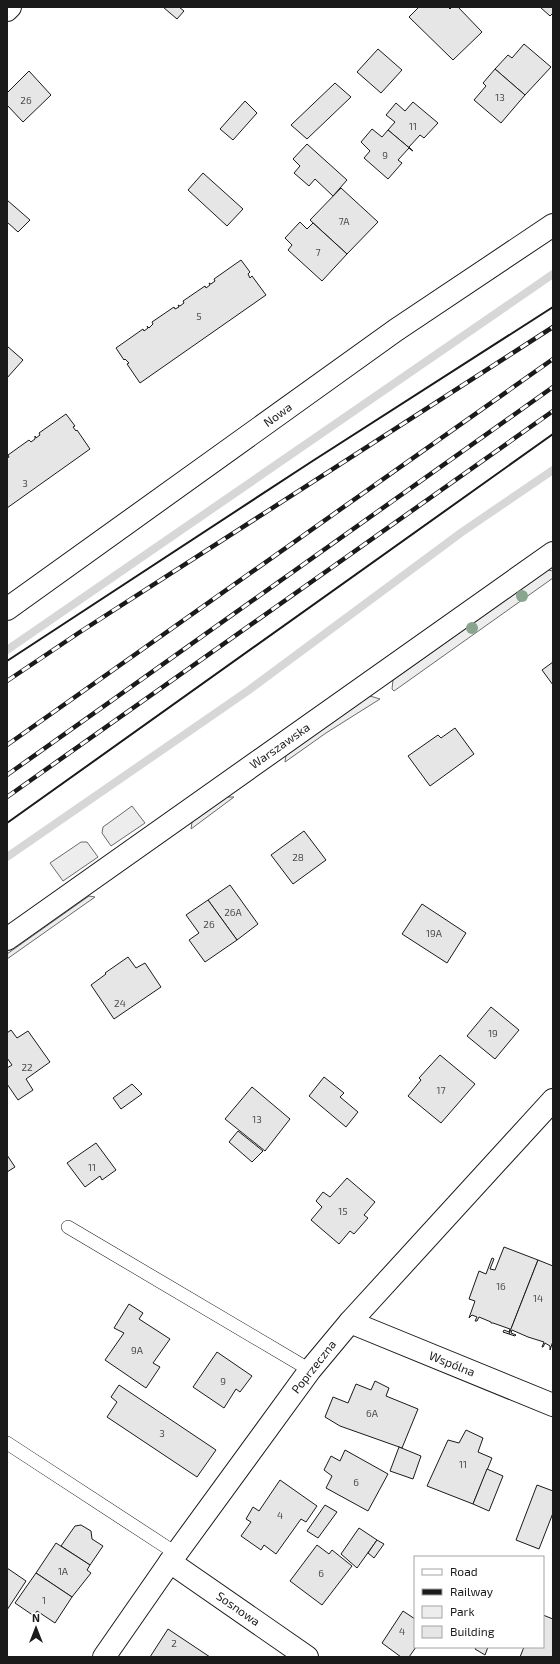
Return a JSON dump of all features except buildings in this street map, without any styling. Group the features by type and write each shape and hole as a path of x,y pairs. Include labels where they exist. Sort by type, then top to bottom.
{"street":[{"path":"7,10 10,7"},
{"name":"Nowa","path":"7,609 396,330 553,225"},
{"name":"Warszawska","path":"7,939 553,553"},
{"name":"Poprzeczna","path":"104,1657 173,1558 310,1370 350,1322 553,1100"},
{"name":"Wspólna","path":"350,1322 553,1405"},
{"name":"Sosnowa","path":"173,1558 307,1657"}],"lane":[{"path":"68,1227 310,1370"},
{"path":"7,1442 173,1558"}],"green space":[{"path":"548,570 553,571 553,578 394,691 392,689 393,680"},
{"path":"370,696 380,699 326,733 285,762 286,755"},
{"path":"227,797 234,797 191,829 192,822"},
{"path":"132,806 145,823 111,846 102,833 103,827"},
{"path":"81,842 87,842 98,857 63,881 50,863"},
{"path":"89,896 95,897 7,959 7,954"}],"waterway":[{"path":"7,650 553,274"},
{"path":"7,857 249,690 462,532 553,470"}],"railway":[{"path":"7,681 80,632 553,327"},
{"path":"7,745 553,359"},
{"path":"7,775 553,387"},
{"path":"7,797 553,411"}],"wall":[{"path":"7,661 311,462 553,307"},
{"path":"7,823 553,434"}]}
